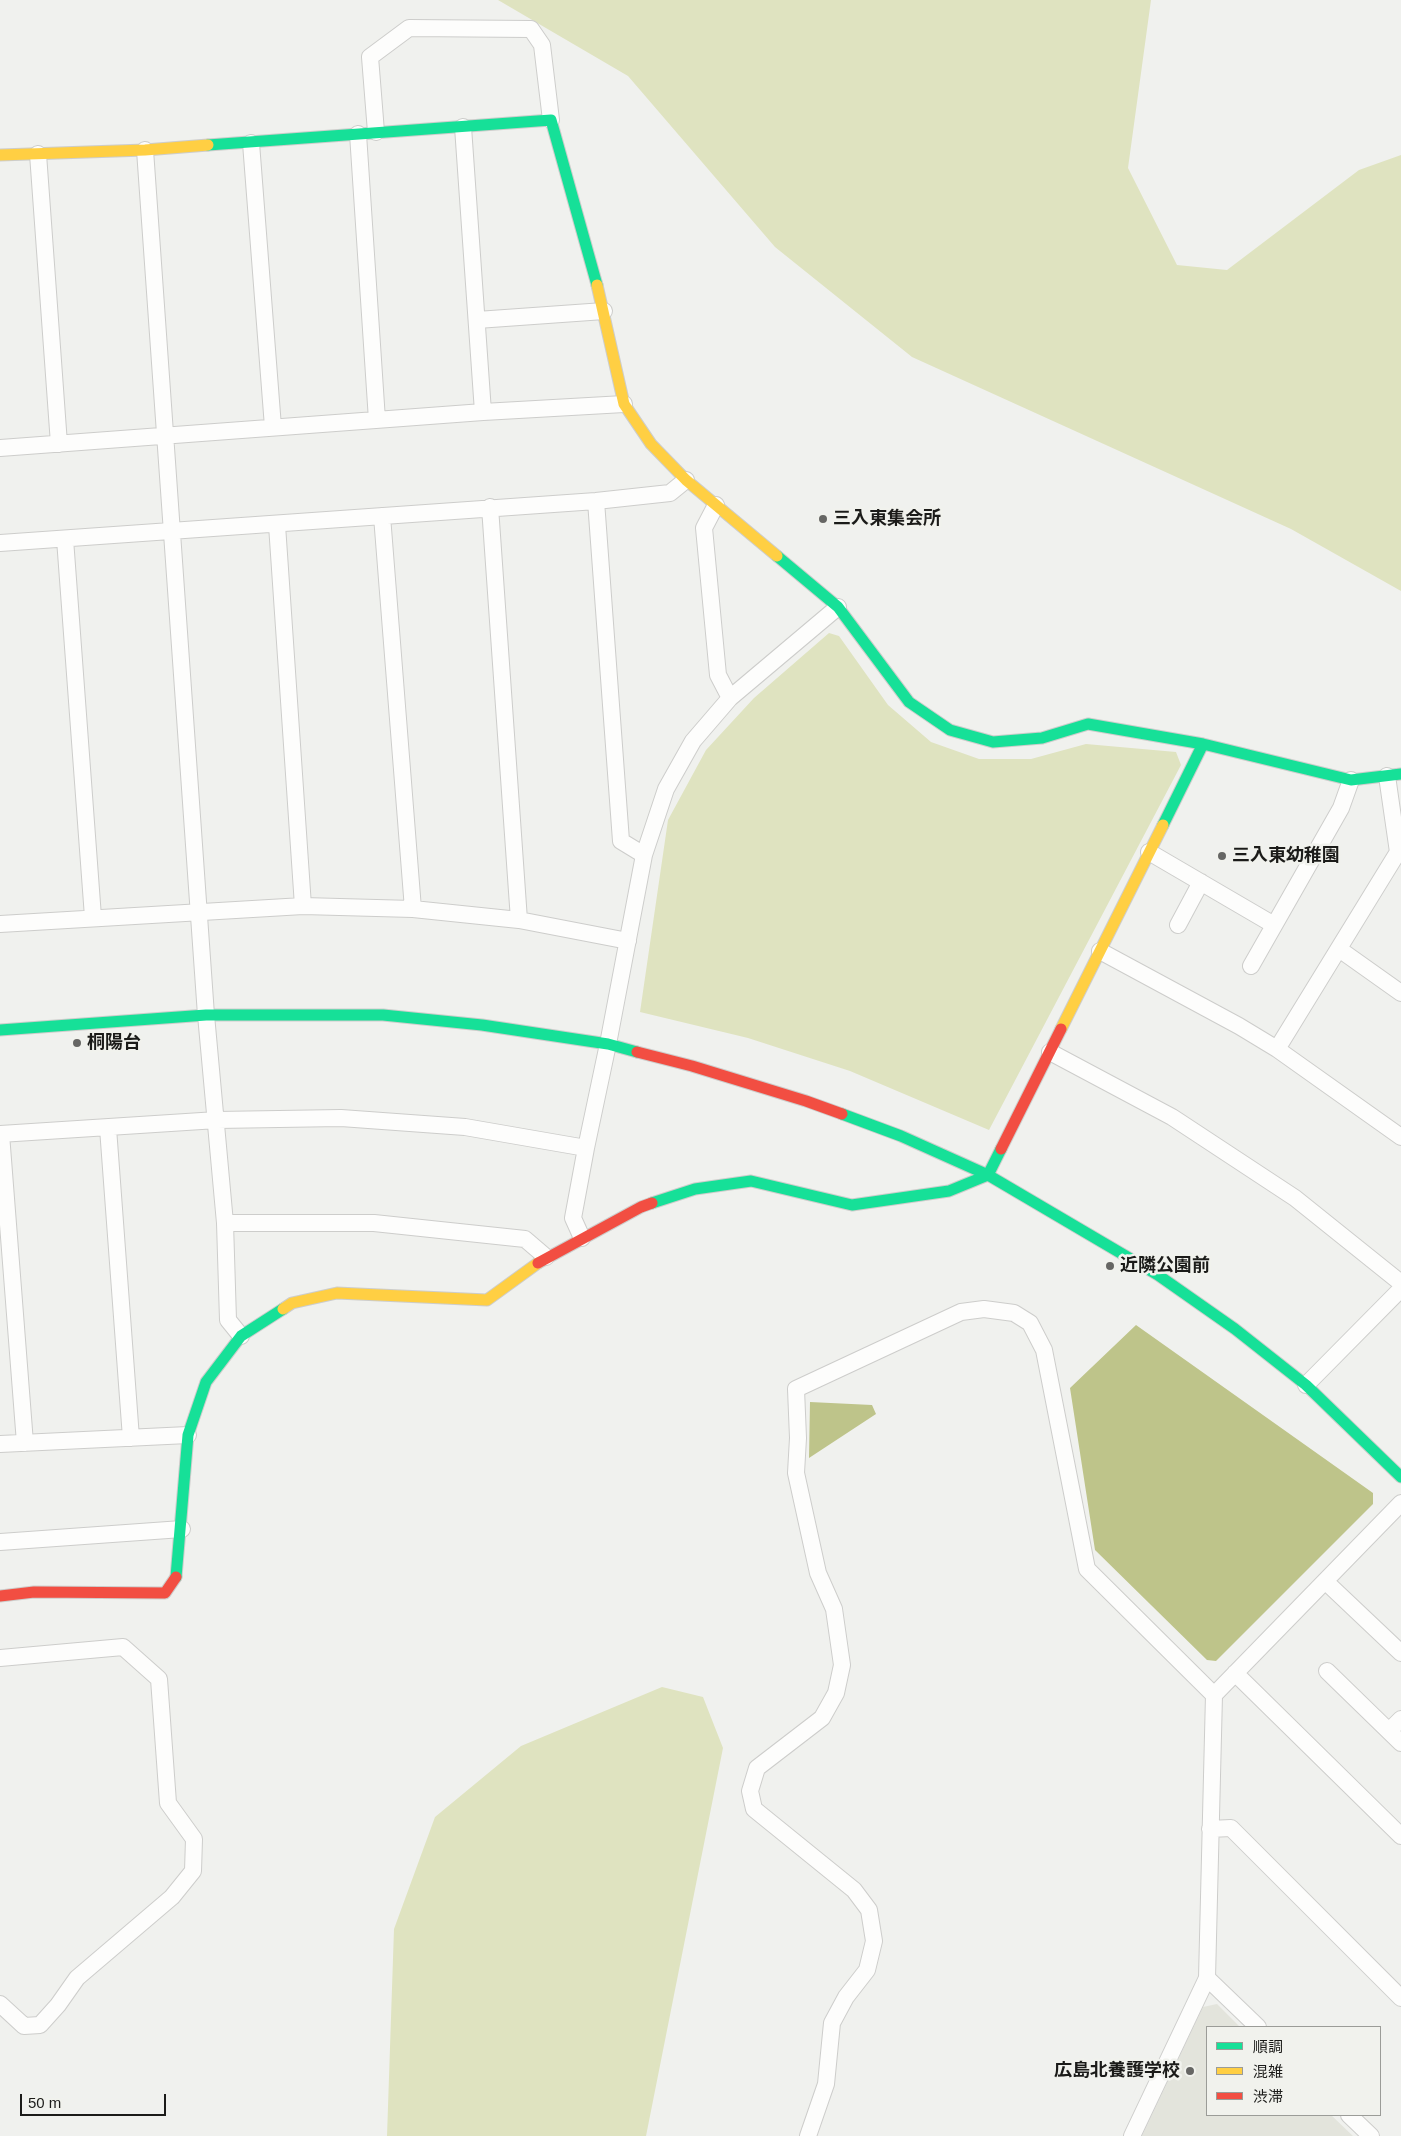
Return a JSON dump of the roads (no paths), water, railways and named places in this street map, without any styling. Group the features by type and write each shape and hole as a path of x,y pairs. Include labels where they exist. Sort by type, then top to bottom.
{"street":[{"path":"376,132 370,57 409,28 531,29 542,46 551,120 604,311 624,404 651,444 686,480 838,607 909,702 950,730 993,742 1042,738 1088,724 1203,744 1352,780 1394,775 1399,853 1277,1049"},
{"path":"0,155 145,150 551,120"},
{"path":"463,127 483,412"},
{"path":"358,134 377,420"},
{"path":"251,142 273,427"},
{"path":"145,150 206,1015 225,1223 228,1320 242,1336"},
{"path":"38,154 58,444"},
{"path":"477,320 604,311"},
{"path":"0,448 483,412 624,404"},
{"path":"0,543 277,525 490,507 596,501 670,493 686,480"},
{"path":"596,501 621,841 644,855"},
{"path":"716,505 704,528 718,675 730,698"},
{"path":"490,507 519,920"},
{"path":"382,516 413,909"},
{"path":"277,525 303,906"},
{"path":"65,539 92,917"},
{"path":"582,1238 573,1218 586,1148 644,855 666,789 693,741 730,698 838,607"},
{"path":"0,1596 34,1592 165,1593 176,1578 182,1529 188,1435 206,1382 242,1336 292,1303 337,1293 488,1300 546,1257 641,1208 695,1189 751,1181 852,1205 949,1192 988,1175 1203,744"},
{"path":"1251,966 1341,808 1352,780"},
{"path":"1149,852 1274,925"},
{"path":"1178,925 1201,882"},
{"path":"0,924 92,917 303,906 413,909 519,920 628,941"},
{"path":"1338,949 1401,993"},
{"path":"1100,951 1239,1026 1277,1049 1401,1137"},
{"path":"0,1030 206,1015 384,1015 482,1025 608,1044 692,1066 806,1102 901,1136 988,1175 1079,1227 1158,1276 1235,1329 1306,1386 1401,1477"},
{"path":"1050,1052 1180,1122 1295,1198 1401,1283"},
{"path":"24,1443 0,1134 217,1120 341,1118 465,1127 586,1148"},
{"path":"108,1128 131,1438"},
{"path":"225,1223 374,1223 525,1240 546,1257"},
{"path":"1306,1386 1401,1289"},
{"path":"808,2136 826,2084 832,2023 846,1997 867,1970 874,1941 869,1910 854,1890 754,1809 750,1791 757,1768 822,1718 836,1693 842,1665 834,1609 818,1573 796,1473 798,1438 796,1389 960,1312 984,1309 1014,1313 1030,1323 1044,1350 1087,1569 1214,1695"},
{"path":"0,1444 188,1435"},
{"path":"1132,2136 1207,1978 1214,1695 1401,1503"},
{"path":"0,1542 182,1529"},
{"path":"1325,1581 1401,1654"},
{"path":"0,1658 123,1648 160,1679 168,1804 194,1839 193,1871 172,1897 77,1978 58,2006 40,2025 24,2026 0,2004"},
{"path":"1327,1671 1401,1743"},
{"path":"1235,1673 1401,1836"},
{"path":"1389,1731 1401,1718"},
{"path":"1210,1829 1231,1828 1401,1998"},
{"path":"1207,1978 1257,2026"},
{"path":"1350,2116 1371,2136"}],"place":[{"name":"三入東集会所","path":"823,519"},
{"name":"三入東幼稚園","path":"1222,856"},
{"name":"桐陽台","path":"77,1043"},
{"name":"近隣公園前","path":"1110,1266"},
{"name":"広島北養護学校","path":"1190,2071"}]}
